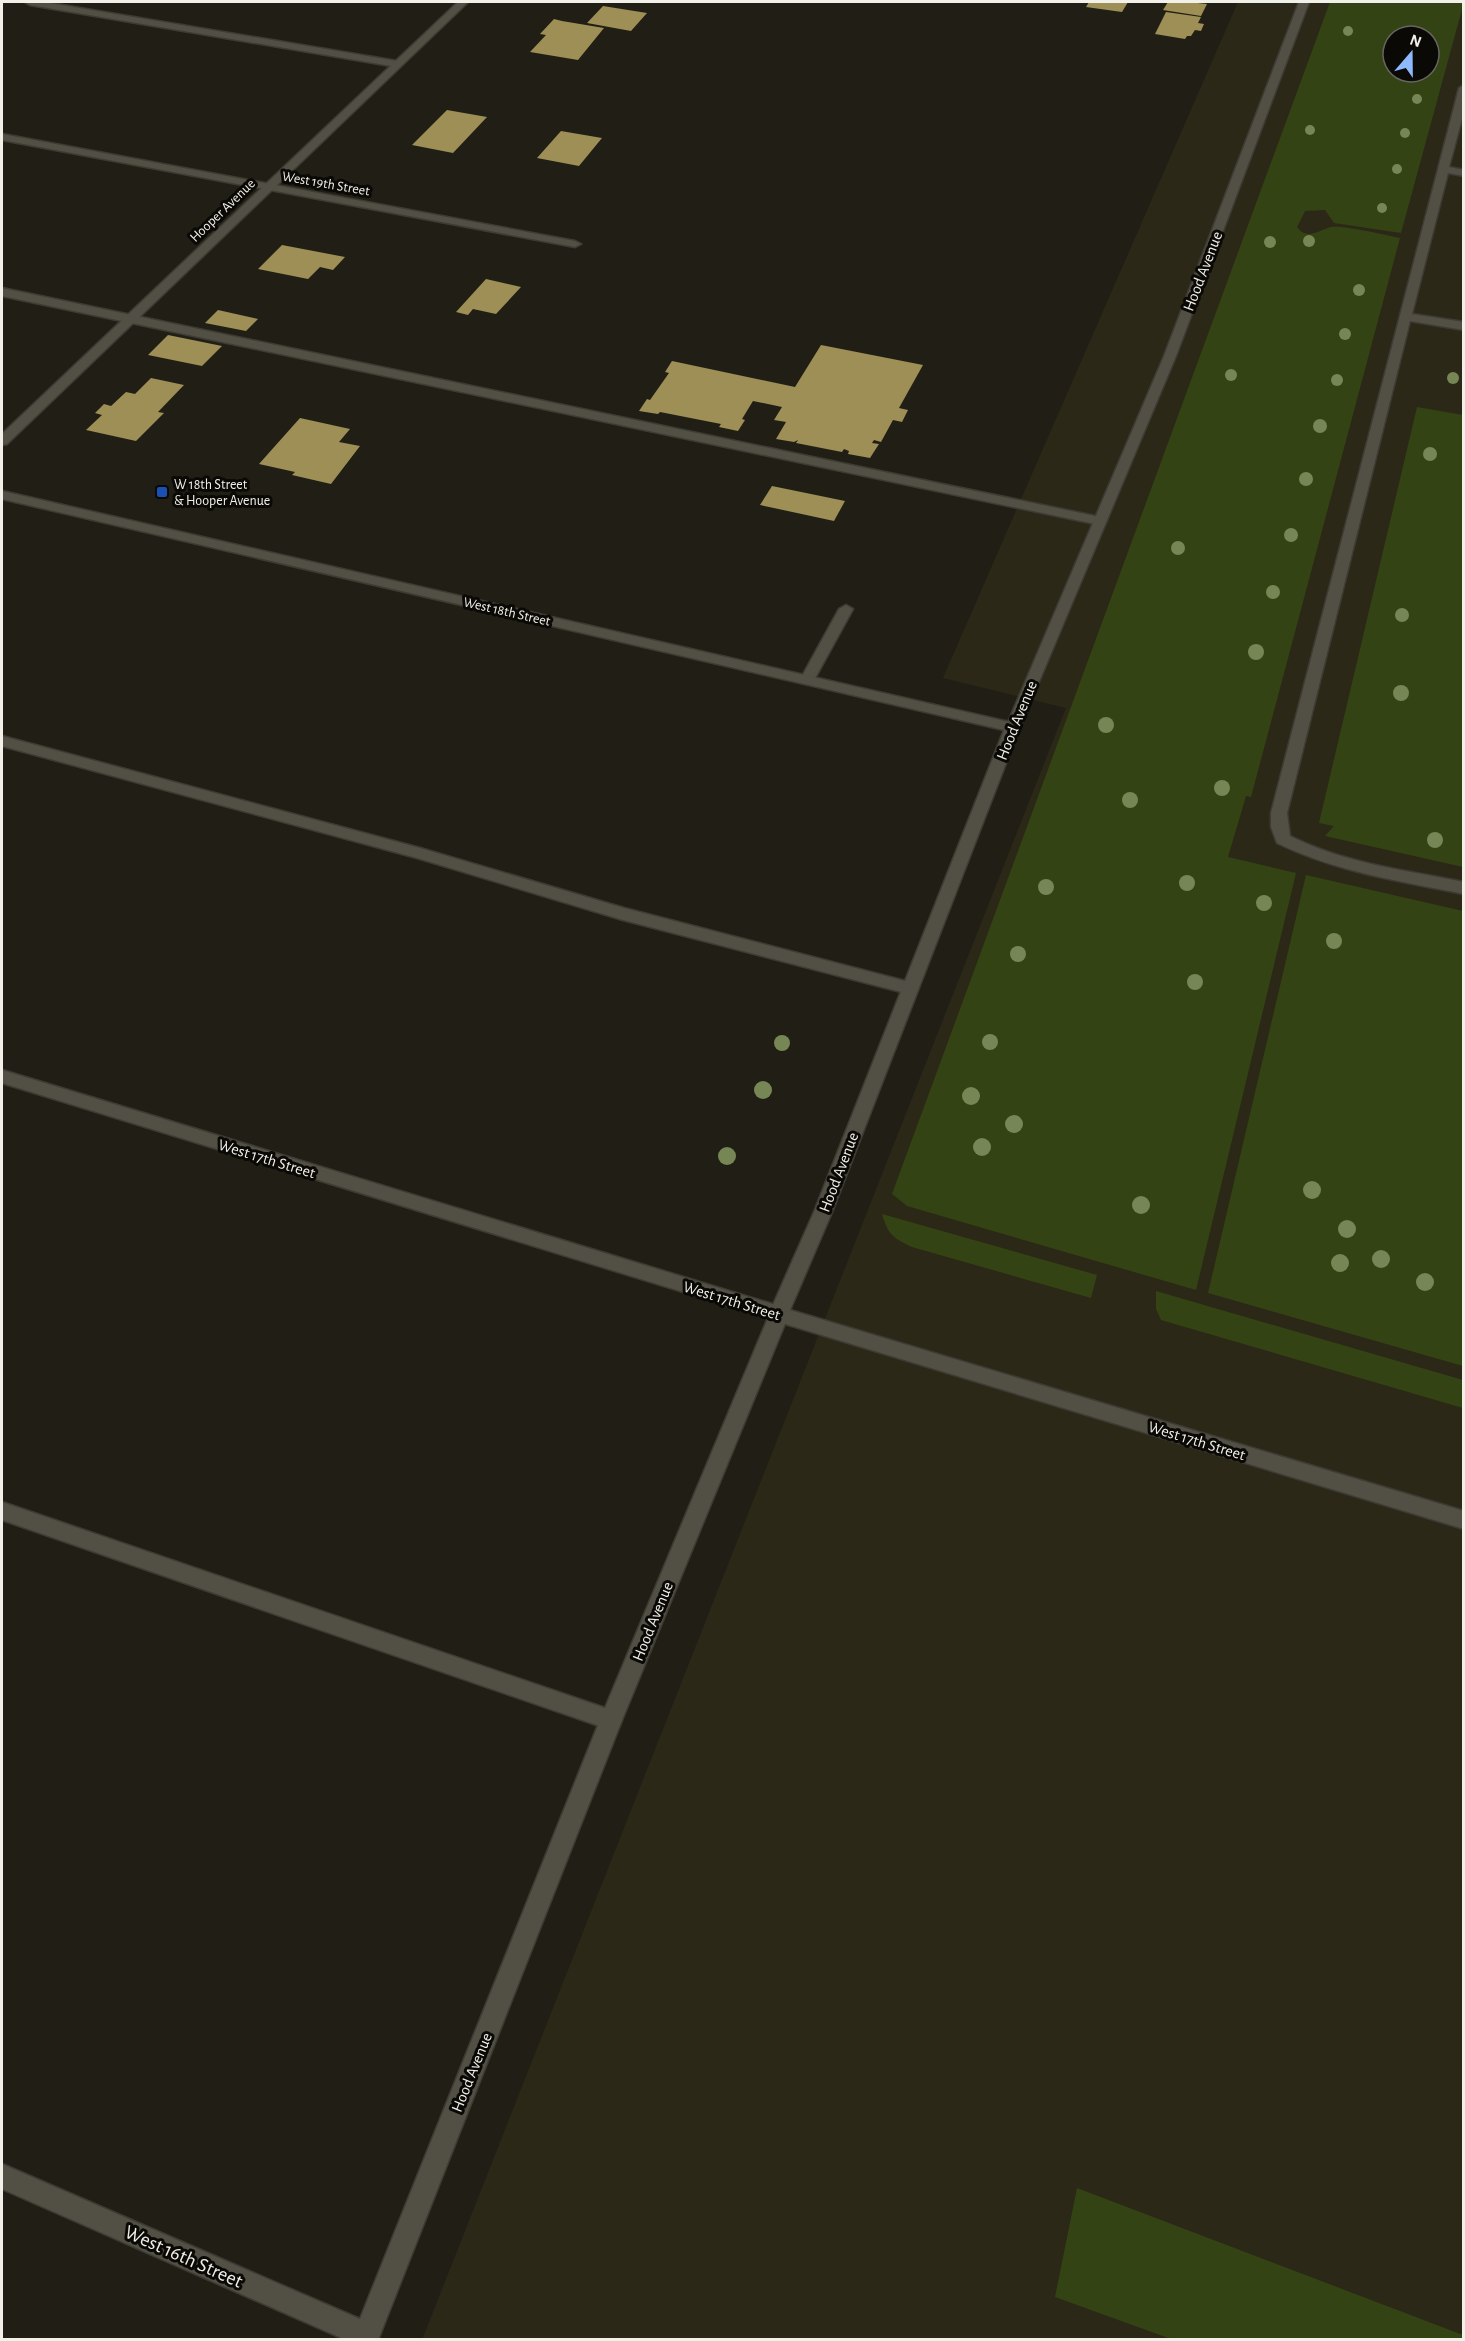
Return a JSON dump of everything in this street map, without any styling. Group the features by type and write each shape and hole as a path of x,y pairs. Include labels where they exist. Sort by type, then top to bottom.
{"street":[{"path":"30,2 398,64"},
{"name":"Hooper Avenue","path":"2,441 463,2"},
{"name":"Hood Avenue","path":"366,2337 611,1720 823,1212 1013,727 1170,356 1304,2"},
{"path":"1464,88 1279,813 1279,827 1283,839 1300,849 1324,857 1464,888"},
{"name":"West 19th Street","path":"2,137 575,244"},
{"path":"1443,170 1464,172"},
{"path":"2,292 1100,521"},
{"path":"1406,316 1464,326"},
{"name":"West 18th Street","path":"2,495 1013,727"},
{"path":"807,680 846,609"},
{"path":"2,741 420,853 623,914 909,988"},
{"name":"West 17th Street","path":"2,1077 1464,1520"},
{"path":"2,1511 611,1720"},
{"name":"West 16th Street","path":"2,2176 366,2337"}],"shaded area":[{"path":"1238,2 1463,2 1463,2339 422,2340 1066,708 943,678"}],"green space":[{"path":"1330,2 1464,2 1401,233 1334,223 1325,210 1305,211 1297,227 1309,234 1337,227 1400,238 1251,797 1246,796 1228,857 1296,873 1196,1290 907,1206 892,1194"},
{"path":"1417,407 1463,415 1463,867 1325,836 1334,826 1319,823"},
{"path":"1306,875 1463,911 1463,1366 1208,1293"},
{"path":"882,1214 1097,1275 1091,1298 912,1247 892,1235"},
{"path":"1156,1291 1463,1380 1463,1408 1161,1320 1156,1309"},
{"path":"1077,2188 1463,2335 1463,2339 1171,2339 1055,2297"}],"building":[{"path":"1089,2 1128,2 1122,12 1086,7"},
{"path":"1168,2 1207,4 1201,16 1163,10"},
{"path":"603,6 647,13 631,31 587,23"},
{"path":"1166,12 1201,17 1198,23 1204,24 1201,31 1195,30 1185,39 1155,34"},
{"path":"554,19 604,28 578,60 530,52 546,35 540,34"},
{"path":"447,110 487,117 453,153 412,145"},
{"path":"561,131 602,138 579,166 537,158"},
{"path":"282,245 345,257 333,270 320,267 308,279 258,269"},
{"path":"486,279 521,287 496,314 473,309 468,315 456,312"},
{"path":"218,310 258,319 246,331 205,323"},
{"path":"168,335 222,346 202,366 148,355"},
{"path":"821,345 923,365 899,408 908,410 902,422 893,420 881,442 874,440 872,443 879,444 870,458 848,454 849,451 844,449 842,452 796,443 798,440 794,442 776,439 786,422 774,420 782,407 753,401 738,431 719,427 721,424 660,412 658,414 639,411 647,399 650,400 669,373 665,372 672,361 795,387"},
{"path":"151,378 184,385 158,412 164,413 136,441 86,430 102,415 95,413 104,404 111,406 126,392 135,394"},
{"path":"300,418 350,429 339,442 360,446 331,484 292,475 295,472 259,464"},
{"path":"772,486 845,501 834,521 760,505"}],"place":[{"name":"W 18th Street & Hooper Avenue","path":"162,492"}]}
